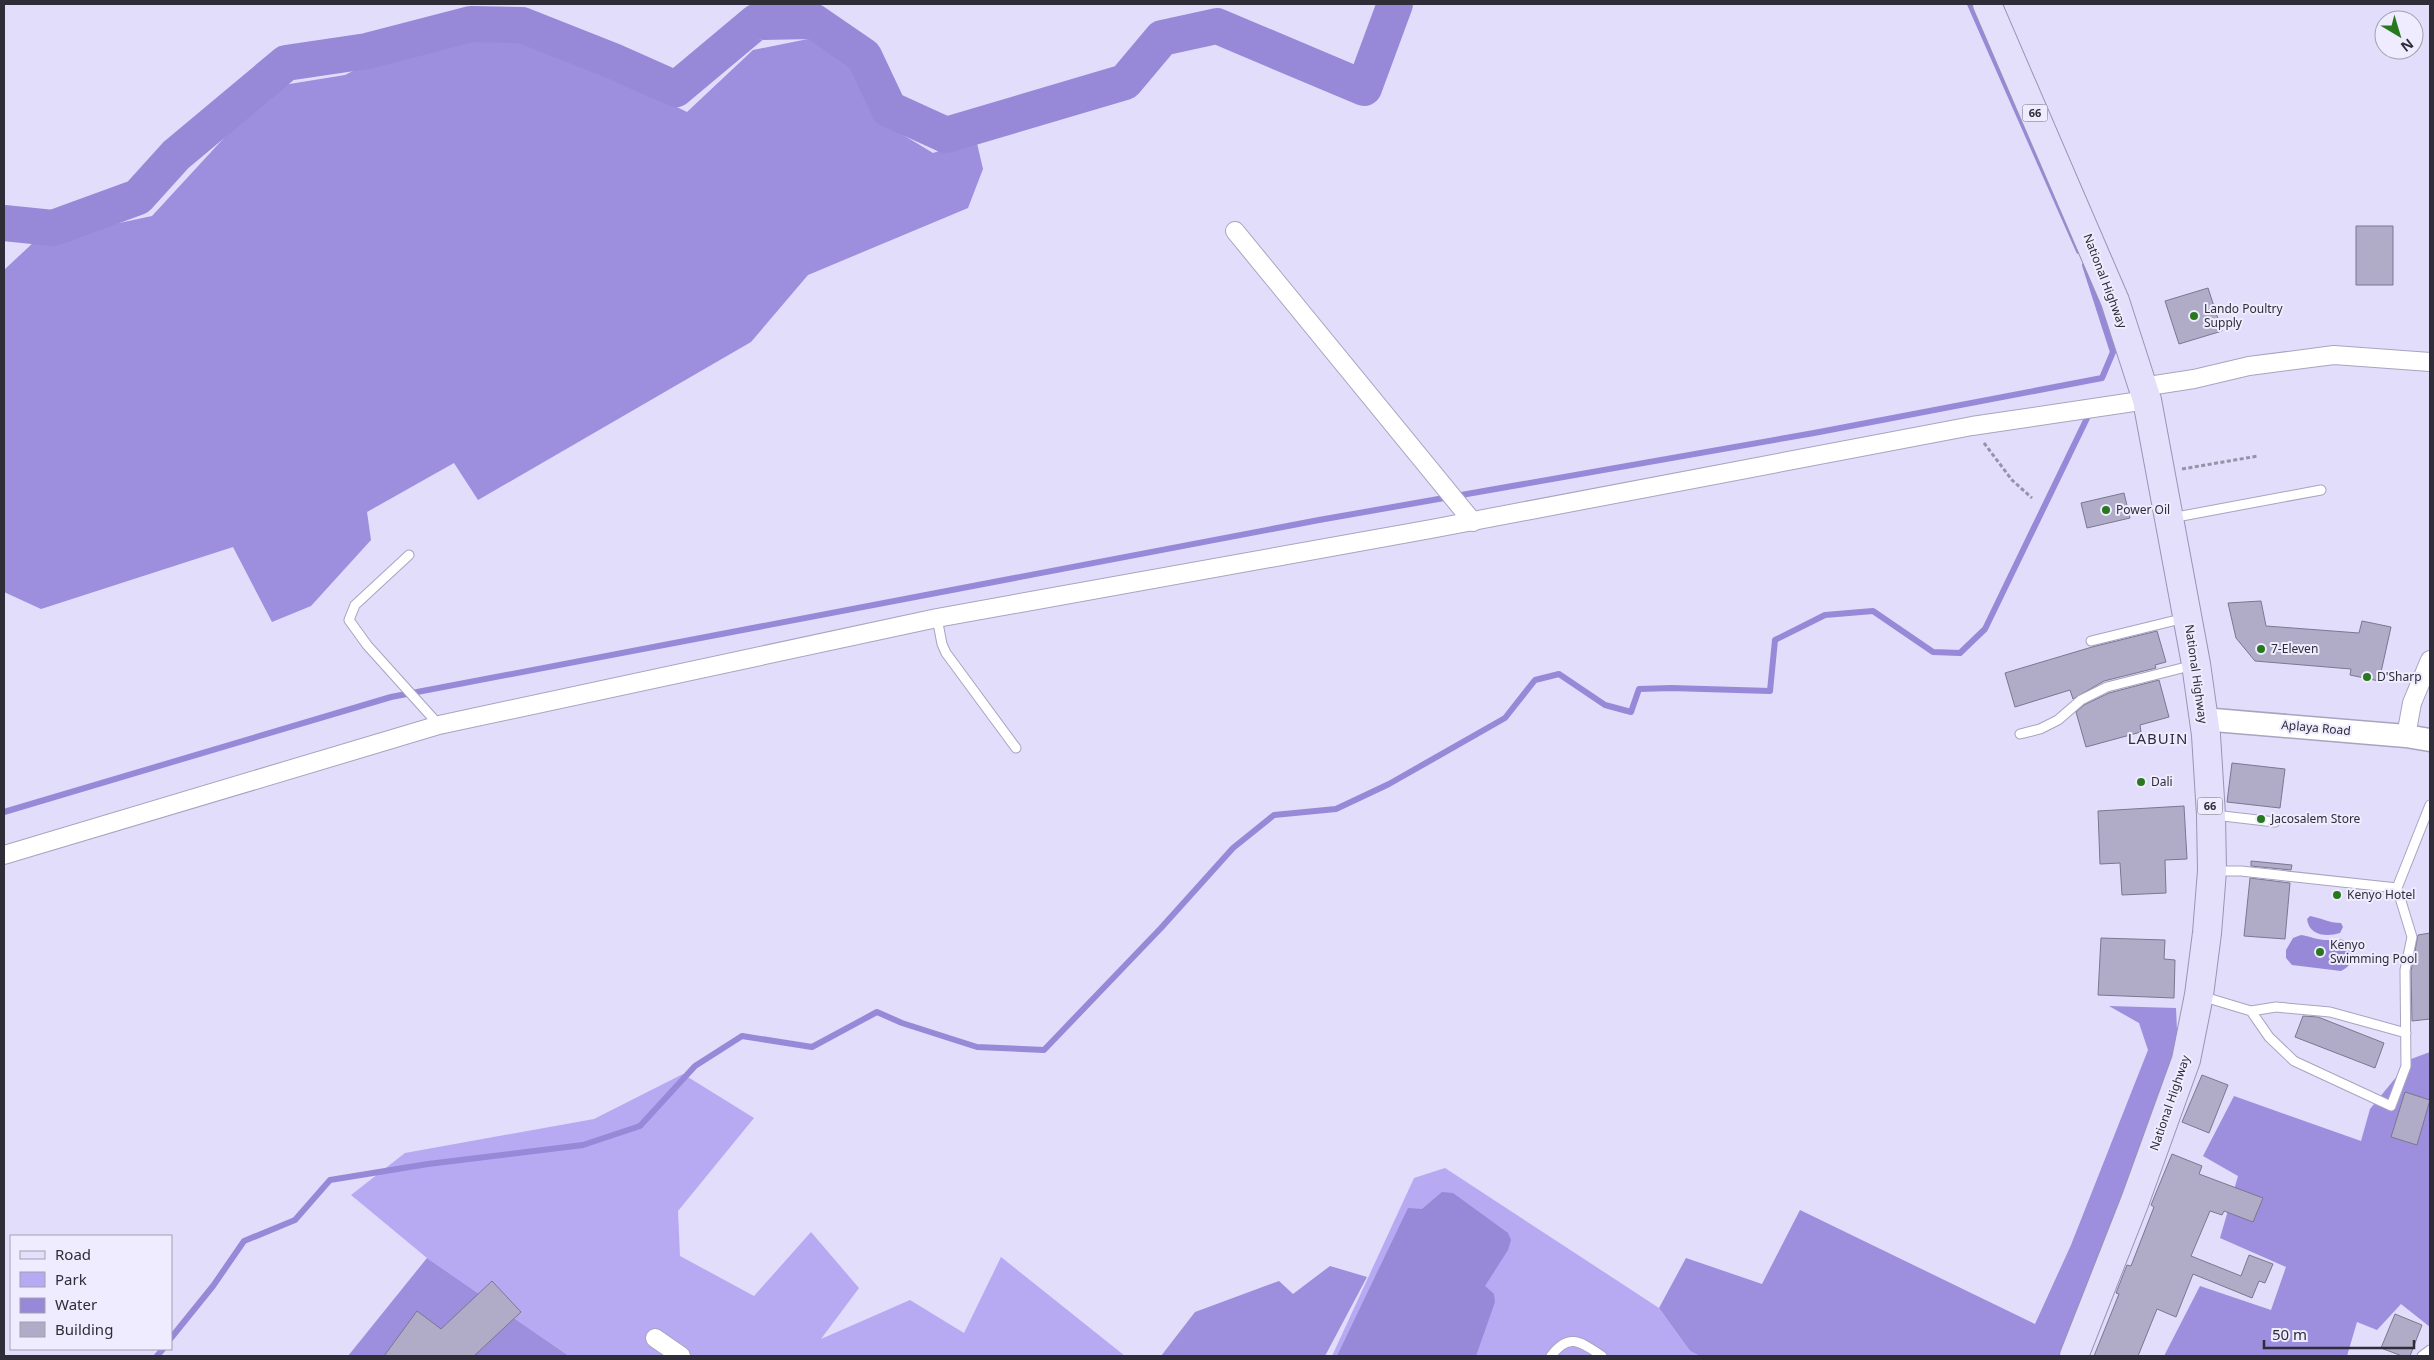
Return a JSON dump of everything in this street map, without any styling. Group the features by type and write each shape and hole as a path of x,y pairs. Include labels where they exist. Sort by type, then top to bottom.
{"main road":[{"name":"National Highway","path":"1987,4 2094,248 2115,301 2144,394 2152,423 2159,473 2188,618 2196,664 2202,719 2206,735 2212,871 2199,995 2186,1060 2135,1201 2074,1356"}],"street":[{"path":"1235,231 1473,522"},
{"path":"4,855 435,721 937,618 1473,522 2144,394 2194,379 2249,366 2334,355 2430,362"},
{"path":"2406,736 2412,703 2430,660"},
{"name":"Aplaya Road","path":"2202,719 2406,736 2430,740"},
{"path":"656,1338 681,1356"}],"lane":[{"path":"2168,518 2321,490"},
{"path":"409,555 354,605 349,620 367,645 435,721"},
{"path":"937,618 942,644 946,653 1016,748"},
{"path":"2091,641 2188,618"},
{"path":"2020,734 2040,729 2058,720 2081,700 2107,687 2196,664"},
{"path":"2251,1011 2269,1037 2294,1061 2391,1106 2406,1066 2405,970 2412,937 2397,888 2430,806"},
{"path":"2211,815 2275,822"},
{"path":"2212,871 2241,871 2397,888"},
{"path":"2199,995 2251,1011 2276,1006 2330,1012 2406,1033"},
{"path":"1551,1356 1560,1344 1572,1340 1587,1346 1602,1356"},
{"path":"2422,1356 2430,1350"}],"path":[{"path":"1972,426 1997,462 2012,480 2032,498"},
{"path":"2159,473 2258,456"}],"green space":[{"path":"683,1074 754,1118 678,1211 680,1256 754,1296 811,1232 859,1288 821,1339 910,1300 964,1333 1001,1257 1125,1356 569,1356 427,1258 351,1195 405,1153 594,1119"},
{"path":"1445,1168 1659,1308 1690,1351 1700,1356 1332,1356 1414,1178"}],"shaded area":[{"path":"808,39 851,68 875,118 933,153 976,139 983,169 968,208 808,275 751,342 478,500 454,463 367,512 371,540 311,606 272,622 233,547 41,609 4,592 4,270 35,241 152,216 271,87 345,75 415,40 543,41 687,112 753,50"},
{"path":"2109,1006 2176,1008 2178,1053 2065,1356 1700,1356 1690,1351 1659,1308 1686,1258 1762,1284 1800,1210 2035,1324 2071,1245 2148,1050 2139,1023"},
{"path":"2430,1052 2430,1327 2401,1304 2377,1330 2357,1322 2347,1356 2164,1356 2200,1286 2271,1310 2286,1267 2220,1238 2238,1176 2203,1156 2234,1096 2361,1141 2370,1109 2411,1059"},
{"path":"427,1258 569,1356 348,1356"},
{"path":"1330,1266 1367,1277 1325,1356 1161,1356 1195,1312 1279,1281 1293,1294"}],"water":[{"path":"2310,916 2341,923 2343,927 2340,933 2330,935 2319,934 2308,925 2307,919"},
{"name":"Kenyo Swimming Pool","path":"2301,935 2322,940 2340,939 2346,941 2354,954 2351,962 2341,971 2292,965 2286,958 2286,950 2293,938"},
{"path":"1442,1192 1453,1193 1508,1233 1511,1240 1508,1250 1485,1286 1494,1294 1495,1302 1476,1356 1337,1356 1408,1208 1422,1209"}],"building":[{"path":"2356,226 2393,226 2393,285 2356,285"},
{"name":"Lando Poultry Supply","path":"2208,288 2222,331 2179,344 2165,301"},
{"name":"Power Oil","path":"2124,493 2130,518 2087,528 2081,503"},
{"path":"2261,601 2266,626 2359,633 2362,621 2391,627 2379,681 2350,675 2351,669 2255,661 2236,638 2228,603"},
{"path":"2157,631 2166,662 2155,665 2156,668 2104,681 2073,699 2070,690 2015,707 2005,673 2092,647"},
{"path":"2159,680 2169,717 2140,725 2141,732 2086,747 2076,712 2084,705 2109,693"},
{"path":"2232,763 2285,769 2280,808 2227,802"},
{"path":"2184,806 2187,859 2165,860 2166,893 2122,895 2120,863 2100,864 2098,811"},
{"path":"2251,861 2292,865 2291,870 2251,866"},
{"path":"2250,878 2290,883 2285,939 2244,936"},
{"path":"2430,933 2430,1019 2412,1021 2411,971 2418,935"},
{"path":"2101,938 2165,940 2164,959 2175,960 2174,998 2098,995"},
{"path":"2303,1016 2318,1017 2384,1043 2375,1068 2295,1037"},
{"path":"2202,1075 2228,1085 2209,1133 2182,1122"},
{"path":"2405,1092 2430,1100 2417,1145 2391,1137"},
{"path":"2172,1154 2202,1166 2199,1174 2263,1198 2253,1222 2224,1211 2222,1215 2210,1211 2191,1256 2241,1276 2249,1255 2273,1264 2265,1283 2259,1281 2252,1298 2193,1274 2176,1317 2157,1309 2138,1356 2094,1356 2119,1294 2116,1293 2127,1265 2131,1266 2154,1207 2151,1205"},
{"path":"492,1281 521,1312 474,1356 384,1356 417,1311 441,1329"},
{"path":"2395,1314 2422,1325 2410,1356 2402,1356 2381,1348"}],"waterway":[{"path":"4,223 53,228 138,197 176,155 286,63 367,51 471,24 522,25 613,61 676,89 756,22 813,21 864,56 889,109 946,135 1125,82 1162,38 1217,26 1364,88 1395,4"},
{"path":"1970,4 2079,251"},
{"path":"4,812 391,697 1319,520 1814,433 2102,378 2113,352 2085,265"},
{"path":"172,1337 213,1286 244,1241 295,1220 330,1180 428,1164 583,1145 640,1126 695,1066 742,1036 812,1047 877,1012 902,1023 977,1047 1044,1050 1161,928 1233,848 1274,815 1336,809 1389,784 1505,718 1535,680 1559,674 1605,705 1631,712 1639,689 1770,691 1775,640 1825,615 1873,611 1933,652 1960,653 1985,629 2090,412"},
{"path":"157,1356 162,1350"}],"place":[{"name":"Lando Poultry Supply","path":"2194,316"},
{"name":"Power Oil","path":"2106,510"},
{"name":"7-Eleven","path":"2261,649"},
{"name":"D'Sharp","path":"2367,677"},
{"name":"Dali","path":"2141,782"},
{"name":"Jacosalem Store","path":"2261,819"},
{"name":"Kenyo Hotel","path":"2337,895"},
{"name":"Kenyo Swimming Pool","path":"2320,952"}],"district":[{"name":"LABUIN","path":"2158,739"}]}
